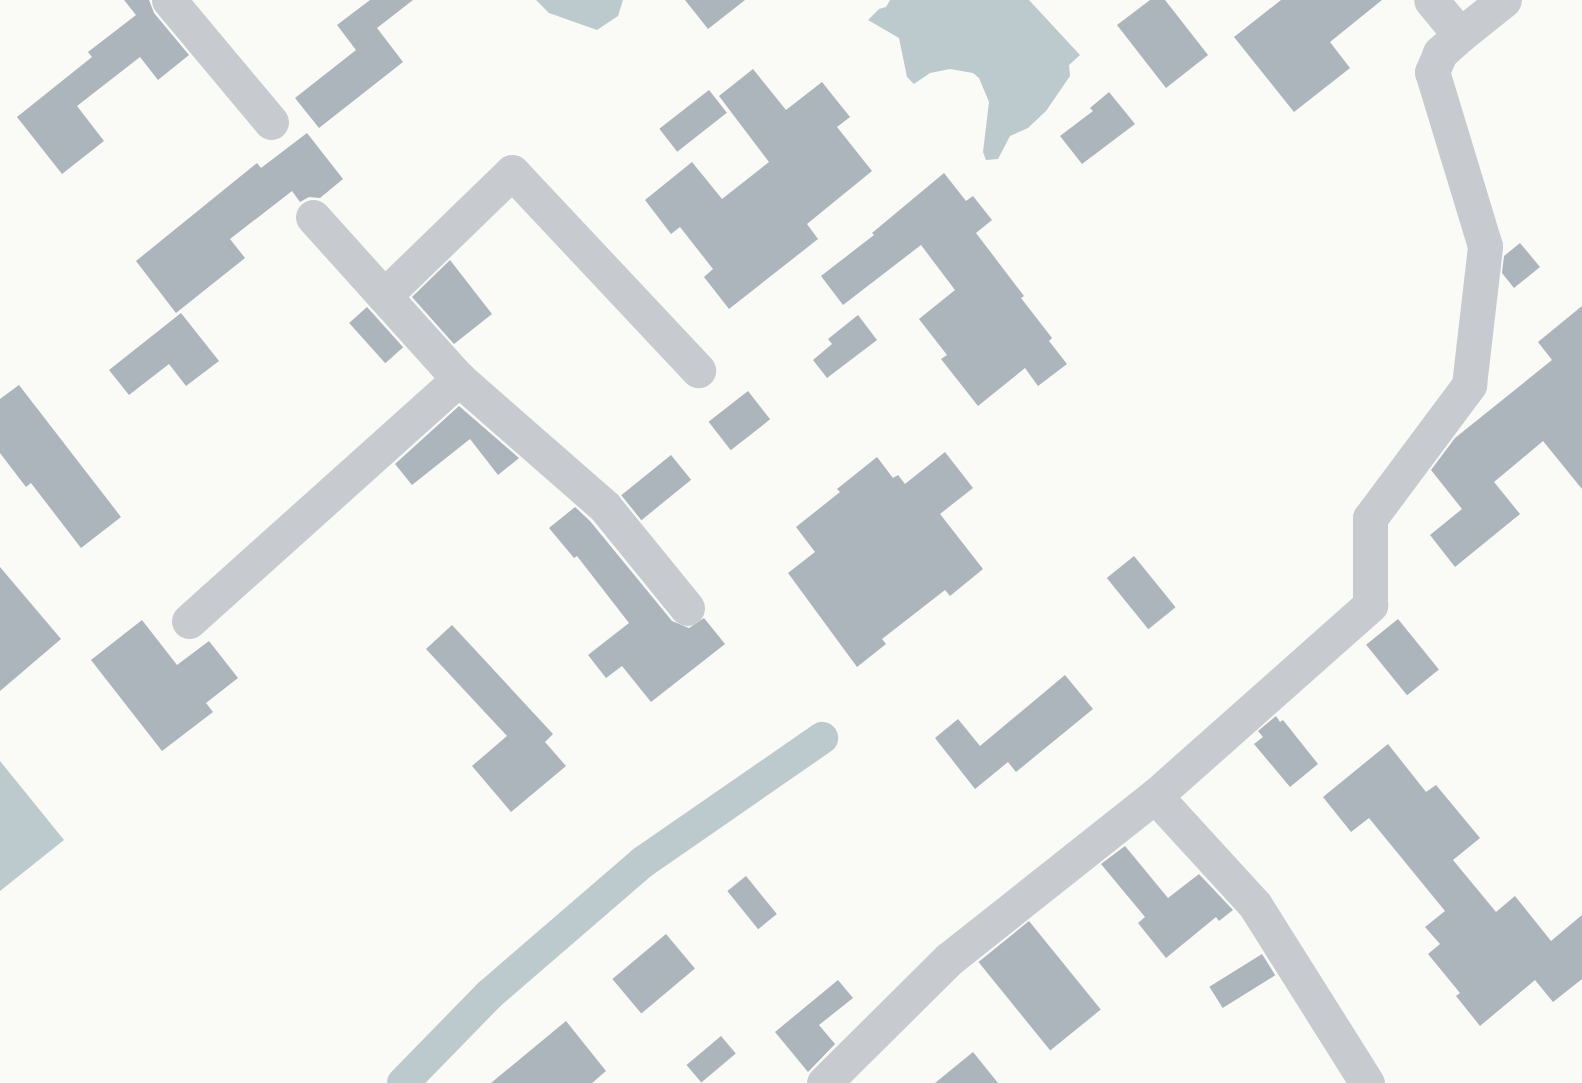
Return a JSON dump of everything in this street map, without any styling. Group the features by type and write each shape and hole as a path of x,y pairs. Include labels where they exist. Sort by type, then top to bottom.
{"street":[{"path":"169,0 271,122"},
{"path":"1431,0 1460,34"},
{"path":"824,1083 949,959 1155,796 1370,605 1370,518 1469,385 1485,246 1432,72 1440,53 1504,0"},
{"path":"384,296 512,172 698,370"},
{"path":"313,217 459,379 605,507 687,608"},
{"path":"189,621 459,379"},
{"path":"1155,796 1255,905 1367,1083"}],"shaded area":[{"path":"536,0 623,0 618,16 597,30 549,13"},
{"path":"890,0 1029,0 1080,55 1069,65 1070,76 1046,111 1028,128 1010,136 998,159 986,160 983,152 989,102 979,78 973,73 950,69 930,73 914,84 907,77 899,38 868,20 879,9 886,7"},
{"path":"0,761 64,840 0,891"}],"building":[{"path":"124,0 149,0 154,13 189,55 158,80 140,57 77,106 104,141 62,174 17,117 92,57 88,52 136,15"},
{"path":"370,0 413,0 377,28 403,62 319,128 295,98 356,50 337,25"},
{"path":"685,0 745,0 708,29"},
{"path":"1150,0 1165,0 1208,55 1166,88 1117,25"},
{"path":"1281,0 1382,0 1330,42 1350,68 1294,112 1234,37"},
{"path":"753,69 786,110 822,82 850,117 837,127 872,171 807,224 818,239 729,309 704,277 713,269 680,227 671,234 645,200 692,162 722,199 769,162 719,96"},
{"path":"709,90 727,113 677,152 659,129"},
{"path":"1109,92 1135,124 1082,164 1060,136 1093,111 1090,108"},
{"path":"307,133 343,179 320,198 309,197 300,202 292,191 230,239 245,258 176,313 136,261 257,163 261,168"},
{"path":"944,173 966,201 973,196 992,220 976,233 1024,296 1021,298 1052,338 1049,341 1067,364 1038,386 1025,368 978,406 941,359 947,355 919,319 955,290 921,245 843,305 821,276 874,235 872,233"},
{"path":"1520,243 1540,267 1514,288 1502,273 1504,256"},
{"path":"450,260 492,314 454,344 412,297"},
{"path":"1582,306 1582,489 1543,441 1494,482 1520,514 1455,567 1430,535 1462,509 1431,470 1455,438 1552,360 1538,342"},
{"path":"367,307 403,347 385,363 349,323"},
{"path":"181,313 219,361 186,386 169,364 129,395 109,370"},
{"path":"858,315 877,340 827,378 813,360 832,344 828,339"},
{"path":"19,385 121,517 81,548 31,483 26,487 0,453 0,399"},
{"path":"748,391 770,419 731,450 709,422"},
{"path":"459,406 519,458 498,475 470,439 412,485 395,464"},
{"path":"945,452 973,488 940,514 983,569 950,596 945,590 882,639 886,644 857,667 788,573 815,552 796,527 840,492 837,489 877,457 893,478 898,475 905,484"},
{"path":"671,455 691,480 641,520 621,495"},
{"path":"575,507 590,521 672,621 689,628 704,618 725,644 651,702 622,666 606,678 588,655 629,623 577,556 574,558 549,528"},
{"path":"1134,556 1176,607 1148,629 1107,578"},
{"path":"0,567 61,639 0,691"},
{"path":"1398,619 1439,670 1407,695 1366,645"},
{"path":"142,620 177,665 209,641 238,678 206,703 213,712 162,751 91,660"},
{"path":"452,625 553,734 545,742 566,766 511,812 472,766 507,736 426,649"},
{"path":"1065,675 1093,709 1016,772 1008,762 975,789 935,738 958,719 980,746"},
{"path":"1276,716 1280,722 1283,720 1318,764 1290,787 1254,744 1263,737 1258,731"},
{"path":"1388,744 1426,792 1436,785 1480,838 1453,860 1496,912 1515,896 1551,941 1582,915 1582,979 1553,1002 1535,980 1480,1026 1456,996 1460,993 1428,954 1440,944 1425,927 1445,911 1369,818 1351,832 1323,797"},
{"path":"1125,846 1168,898 1199,874 1233,910 1219,921 1216,917 1166,958 1138,923 1145,917 1101,864"},
{"path":"746,876 777,914 758,929 727,891"},
{"path":"1029,921 1101,1010 1050,1051 978,962"},
{"path":"666,934 695,968 641,1013 612,979"},
{"path":"1262,954 1275,975 1223,1008 1209,987"},
{"path":"838,980 853,998 819,1025 835,1044 808,1072 775,1032"},
{"path":"566,1021 606,1071 592,1083 491,1083"},
{"path":"721,1036 736,1054 701,1083 687,1065"},
{"path":"973,1052 998,1083 935,1083"}],"waterway":[{"path":"403,1083 490,994 643,862 822,738"}]}
